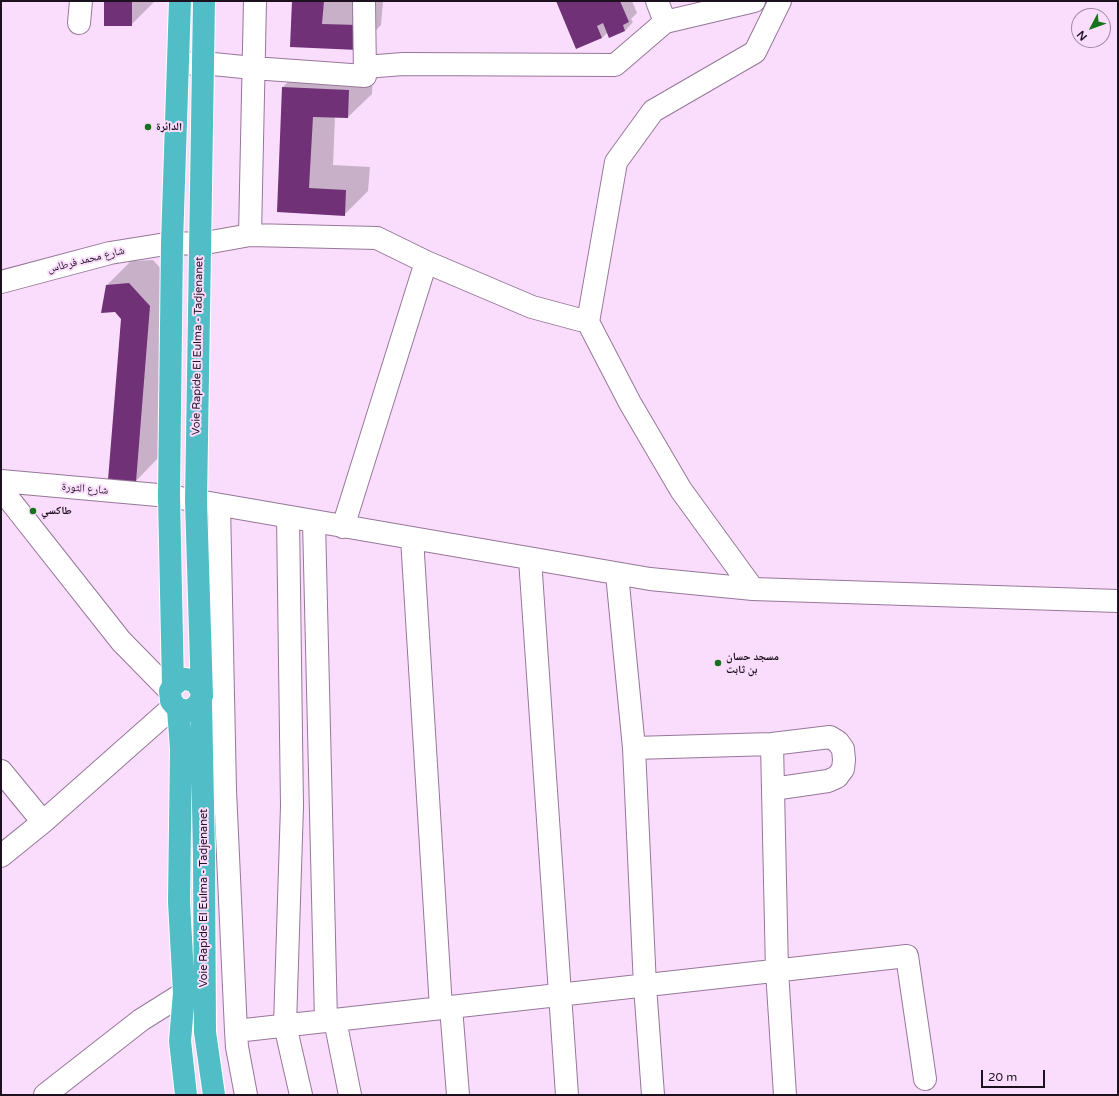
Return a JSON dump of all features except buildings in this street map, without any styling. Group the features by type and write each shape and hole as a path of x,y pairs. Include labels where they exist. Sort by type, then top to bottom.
{"highway":[{"name":"Voie Rapide El Eulma - Tadjenanet","path":"180,1 172,243 169,496 174,698 181,749 179,902 184,993 180,1041 186,1095"},
{"name":"Voie Rapide El Eulma - Tadjenanet","path":"204,1 196,501 204,857 205,1032 214,1095"},
{"path":"181,680 191,680 196,682 201,696 198,705 189,711 174,698 181,680"}],"street":[{"path":"79,23 81,1"},
{"path":"250,235 255,1"},
{"path":"178,64 203,62 253,68 364,76 364,1"},
{"path":"657,1 665,22"},
{"path":"364,67 402,64 615,65 665,22 754,1"},
{"path":"753,589 681,490 630,404 588,322 616,162 653,111 755,52 780,1"},
{"name":"شارع محمد فرطاس","path":"1,282 110,253 172,243 200,244 250,235 377,238 426,262 532,307 588,322"},
{"path":"343,527 426,262"},
{"name":"شارع الثورة","path":"1,481 169,496 650,580 753,589 1118,601"},
{"path":"1,489 122,641 174,698 43,822 1,856"},
{"path":"219,505 225,790 236,1031 237,1047 246,1095"},
{"path":"288,517 292,806 285,1025 301,1095"},
{"path":"314,522 330,1021 350,1095"},
{"path":"412,538 446,1008 458,1095"},
{"path":"530,559 567,1095"},
{"path":"617,574 634,748 645,986 653,1095"},
{"path":"634,748 772,744 830,737 838,742 843,749 843,769 837,777 828,781 773,789"},
{"path":"772,744 777,971 785,1095"},
{"path":"1,771 43,822"},
{"path":"236,1031 907,956 925,1079"},
{"path":"44,1095 141,1020 184,993"}],"place":[{"name":"الدائرة","path":"148,127"},
{"name":"طاكسي","path":"33,511"},
{"name":"مسجد حسان بن ثابت","path":"718,663"}]}
